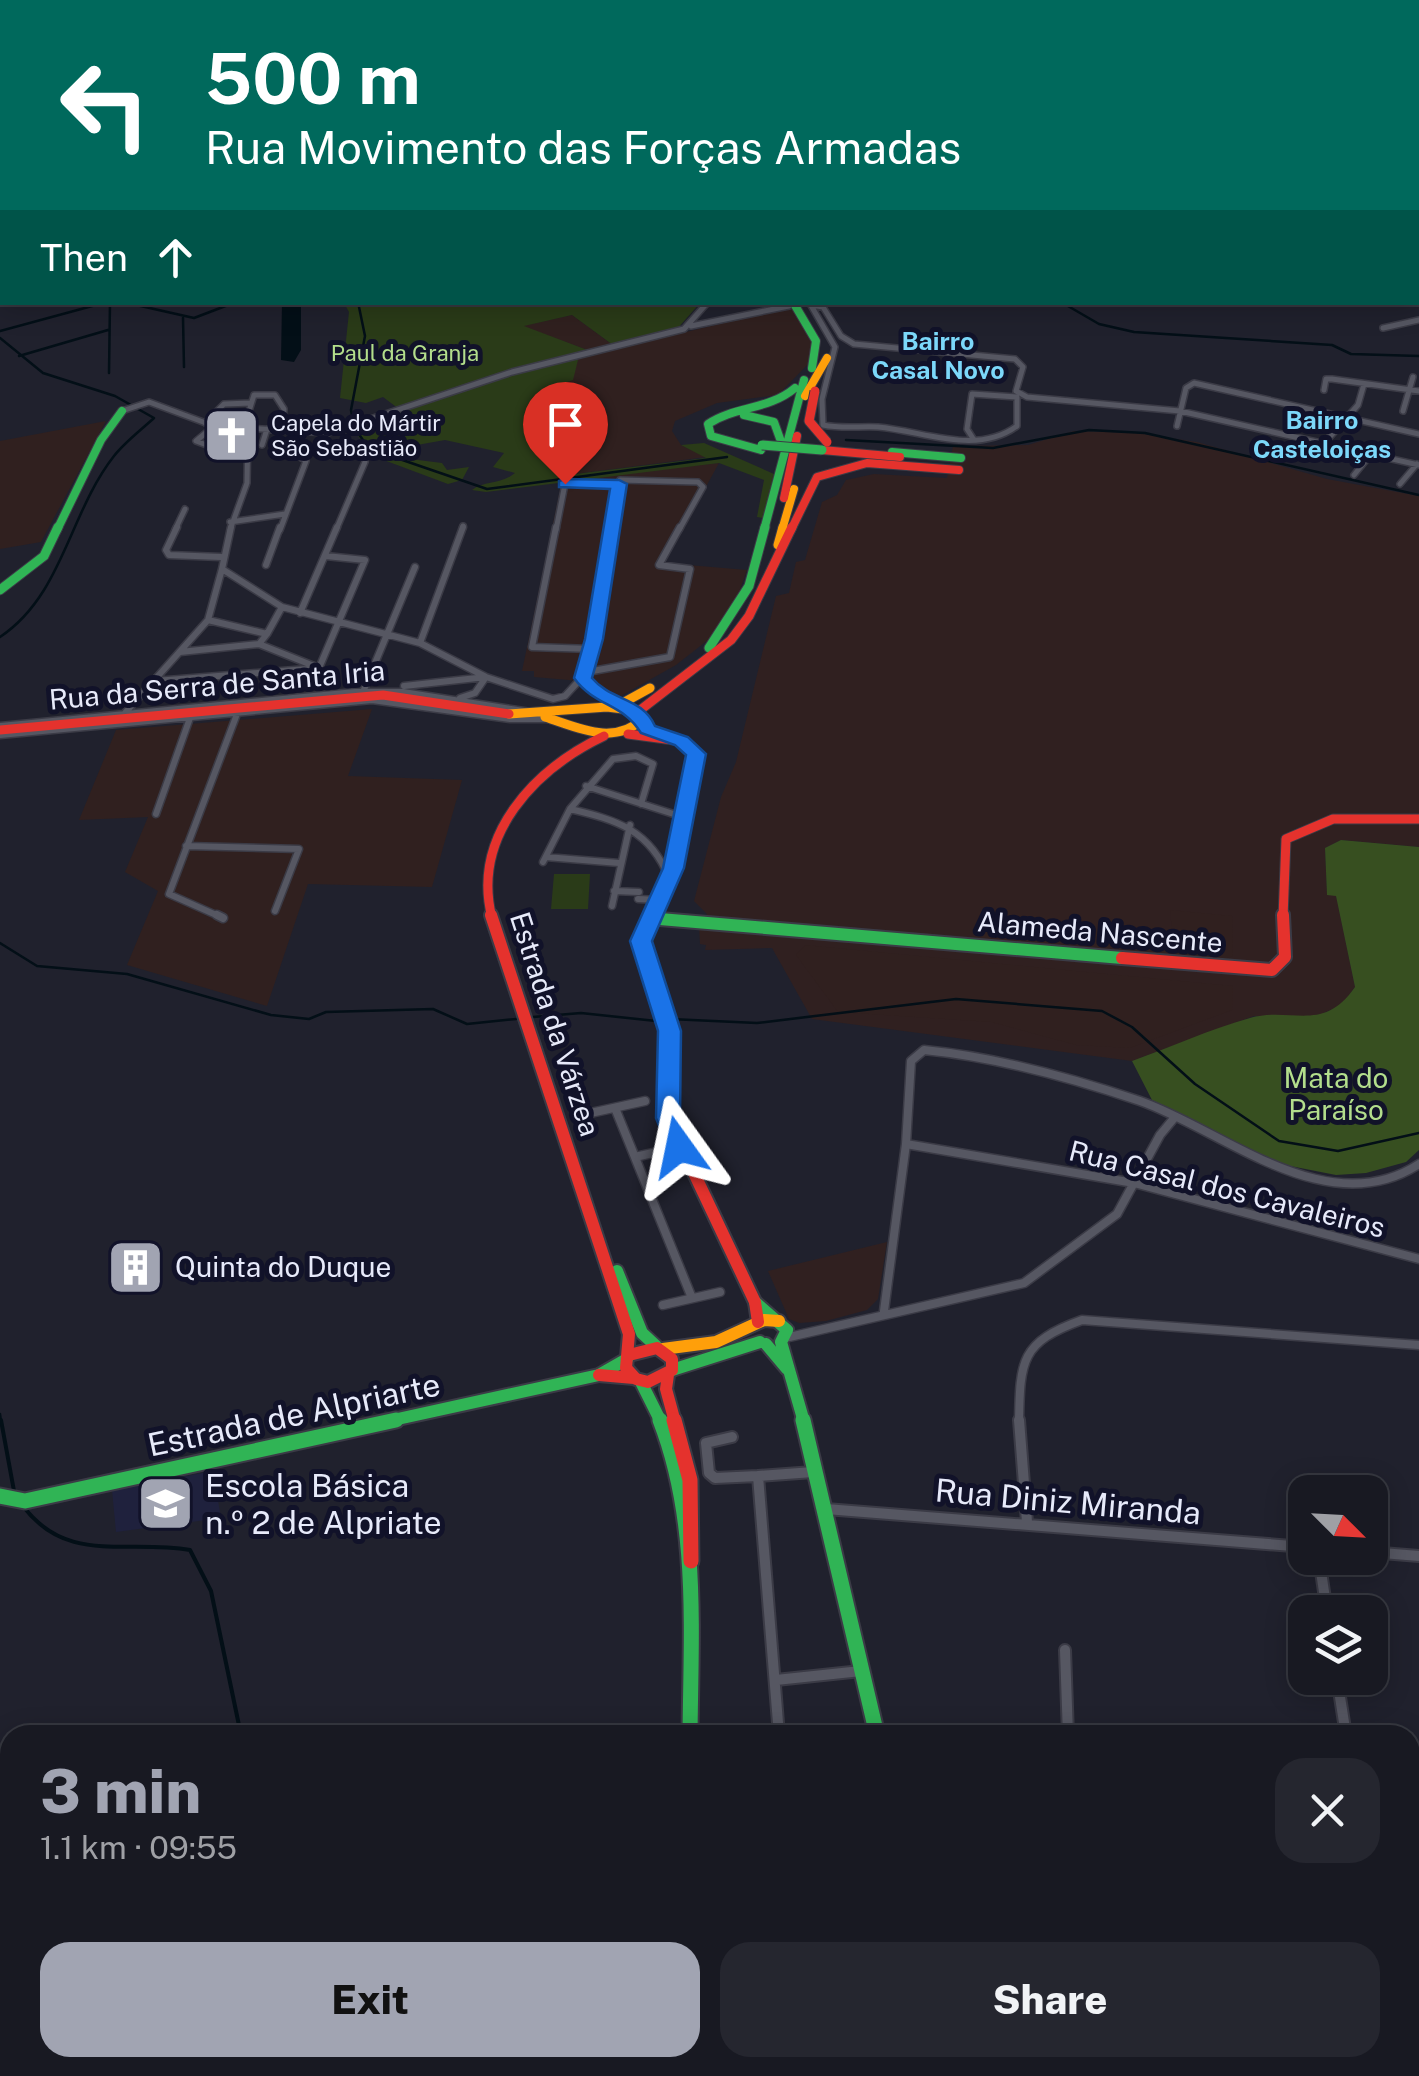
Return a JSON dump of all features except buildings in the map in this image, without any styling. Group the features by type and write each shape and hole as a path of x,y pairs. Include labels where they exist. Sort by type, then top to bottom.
{"main road":[{"path":"801,305 819,350 809,385 806,422 812,434 823,450 911,467"},
{"path":"712,655 746,615 755,595 792,471 800,404 827,358 825,338 802,305"},
{"path":"618,704 704,652 732,624 744,603 770,522 794,402 827,358"},
{"path":"628,734 640,718 644,703 731,640 763,589 817,477 842,466 960,463 762,448 724,443 711,436 708,424 722,413 782,401 809,385"},
{"path":"0,590 44,556 102,440 125,410"},
{"path":"762,448 731,440 714,429 727,418 769,419 782,438 783,463"},
{"path":"763,589 797,480 802,444 806,435 823,425"},
{"path":"0,730 383,695 553,717 604,736"},
{"path":"553,717 593,703 618,704 661,737 682,741 696,754 686,818 669,879 648,918 641,941 669,1031 668,1118 792,1377 818,1472 874,1725"},
{"name":"Estrada da Várzea","path":"579,744 593,703"},
{"name":"Estrada da Várzea","path":"661,737 604,736 579,744 529,790 504,828 486,881 497,937 630,1334 626,1368 657,1404 672,1450 688,1589"},
{"name":"Alameda Nascente","path":"648,918 1272,970 1285,957 1282,895 1286,839 1318,819 1419,819"},
{"name":"Estrada da Várzea","path":"577,1171 642,1333 672,1359 666,1389 690,1480 690,1725"},
{"path":"628,1357 640,1348 722,1342 771,1333"},
{"path":"638,1380 656,1382 771,1333"},
{"name":"Estrada de Alpriarte","path":"0,1496 25,1501 599,1374 628,1357"},
{"name":"Estrada de Alpriarte","path":"599,1374 638,1380"}],"street":[{"path":"690,326 706,305"},
{"path":"125,410 149,402 214,426 321,434 512,372 690,326 796,305"},
{"path":"802,305 835,347 822,398 823,425 974,440 1003,437 1015,430 1016,398 972,394 967,428 974,440"},
{"path":"812,305 823,306 842,336 854,344 1015,359 1024,366 1016,391 1027,397 1180,411 1418,464 1400,484"},
{"path":"1383,328 1419,320"},
{"path":"1403,412 1413,377"},
{"path":"1324,390 1326,379 1419,391"},
{"path":"1177,426 1186,388 1194,383 1419,434"},
{"path":"1312,457 1361,398 1364,384"},
{"path":"125,713 208,620 230,522 247,483 244,444 254,395 274,395 284,409 282,431"},
{"path":"205,423 224,404 251,403"},
{"path":"214,414 248,413"},
{"path":"1280,433 1289,422"},
{"path":"214,426 196,442 244,444"},
{"path":"262,445 267,429"},
{"path":"228,456 230,445"},
{"path":"266,564 306,460 295,454"},
{"path":"1354,475 1371,454"},
{"path":"300,613 365,462"},
{"path":"222,569 282,607 388,632 420,643 486,677 553,699 565,696 585,675 619,482"},
{"path":"585,675 670,657 690,569 659,566 703,486 698,482 565,484 532,648 592,649"},
{"path":"185,509 166,550 169,556 222,556"},
{"path":"230,522 285,514"},
{"path":"420,643 462,528"},
{"path":"318,668 366,560 326,556"},
{"path":"363,692 415,567"},
{"path":"259,644 282,607"},
{"path":"208,620 267,634"},
{"path":"180,652 259,644 318,668"},
{"path":"155,681 318,668"},
{"path":"585,675 593,703"},
{"path":"404,686 486,677"},
{"path":"456,700 475,694 486,677"},
{"name":"Rua da Serra de Santa Iria","path":"0,730 125,713 363,692 403,692 553,717"},
{"path":"475,694 484,706"},
{"name":"Rua da Serra de Santa Iria","path":"0,730 190,718 372,700 406,702 480,717 553,717"},
{"path":"223,918 169,894 237,714"},
{"path":"156,814 190,718"},
{"path":"619,863 544,860 586,786 616,758 646,758 654,766 641,804"},
{"path":"586,786 686,818"},
{"path":"570,809 630,825 662,855 669,879"},
{"path":"612,906 630,825"},
{"path":"186,846 299,849 275,911"},
{"path":"614,891 658,900"},
{"path":"884,1312 906,1144 910,1061 924,1050 1135,1100 1176,1117 1268,1167 1316,1181 1356,1184 1411,1170 1419,1164"},
{"path":"586,1114 646,1102"},
{"path":"615,1108 692,1298"},
{"path":"771,1333 815,1328 1024,1283 1117,1214 1160,1134 1176,1117"},
{"name":"Rua Casal dos Cavaleiros","path":"906,1144 1134,1183 1419,1259"},
{"path":"634,1157 679,1147"},
{"path":"663,1305 720,1292"},
{"path":"1027,1522 1020,1427 1022,1370 1040,1337 1082,1320 1419,1345"},
{"path":"732,1437 706,1443 709,1474 715,1478 818,1472"},
{"path":"758,1476 778,1725"},
{"name":"Rua Diniz Miranda","path":"826,1509 1288,1545"},
{"path":"1388,1553 1419,1556"},
{"path":"1064,1650 1068,1725"},
{"path":"776,1680 861,1670"},
{"path":"1340,1695 1344,1725"}],"shaded area":[{"path":"282,305 301,306 301,350 294,362 281,360"},
{"path":"791,307 815,345 811,361 778,395 717,403 675,421 672,431 681,445 706,457 567,475 584,390 559,385 572,377 578,360 572,359"},
{"path":"572,315 613,345 590,351 522,326"},
{"path":"106,421 41,542 0,549 0,441"},
{"path":"1074,431 1137,433 1197,442 1327,479 1419,496 1419,847 1341,840 1325,848 1327,894 1336,895 1355,987 1343,1004 1322,1014 1302,1018 1254,1016 1132,1061 812,1019 772,948 705,950 706,945 700,944 699,926 707,914 694,901 721,797 736,762 776,596 789,593 796,562 805,560 822,502 837,495 846,480 874,474 947,478 953,446 1028,445"},
{"path":"719,463 664,563 747,570 733,609 713,636 676,665 619,697 603,694 592,682 534,677 534,671 522,671 562,480"},
{"path":"372,709 348,776 462,780 432,887 308,884 267,1006 127,965 158,891 125,872 148,817 79,820 116,730"},
{"path":"1170,910 1232,916 1233,956 1222,960 1174,953"},
{"path":"805,945 1233,986 1232,1010 1130,1048 1076,1045 991,1022 838,1012 796,955"},
{"path":"887,1242 878,1299 867,1310 826,1321 799,1323 789,1319 768,1271"},
{"name":"Escola Básica n.º 2 de Alpriate","path":"213,1471 221,1518 116,1532 112,1490"}],"green space":[{"name":"Paul da Granja","path":"345,305 698,305 677,329 613,345 572,315 524,326 590,351 521,366 399,409 383,397 366,403 340,398 349,312"},
{"path":"578,360 573,380 559,385 585,390 567,475 706,458 681,445 704,443 774,474 763,518 757,517 764,480 719,463 486,492 472,490 515,473 493,467 504,453 445,440 417,445 410,459 442,463 447,470 469,467 462,480 448,484 373,456 352,428 514,373"},
{"name":"Mata do Paraíso","path":"1341,840 1419,847 1419,1150 1406,1162 1366,1173 1336,1175 1280,1164 1152,1100 1132,1061 1250,1018 1319,1014 1343,1001 1355,987 1336,896 1327,895 1325,848"},
{"path":"554,874 590,874 588,909 551,909"}],"waterway":[{"path":"0,331 96,305"},
{"path":"109,373 110,305"},
{"path":"136,305 194,318 228,305"},
{"path":"359,305 365,336 351,410 354,427 365,443 382,453 487,489 727,457"},
{"path":"1066,305 1099,324 1134,332 1332,345 1351,354 1419,356"},
{"path":"183,318 184,367"},
{"path":"21,355 108,330"},
{"path":"0,338 21,355"},
{"path":"0,637 38,599 86,502 114,456 154,418 115,396 43,373 21,355"},
{"path":"846,440 993,448 1089,430 1145,433 1419,495"},
{"path":"0,943 37,966 127,974 271,1015 309,1019 326,1012 433,1009 467,1024 516,1019"},
{"path":"670,1019 757,1023 956,999 1102,1011 1132,1027 1195,1084 1279,1141 1338,1151 1419,1133"},
{"path":"533,1017 581,1013 656,1021"},
{"path":"0,1414 1,1422"},
{"path":"1,1420 14,1491"},
{"path":"23,1506 40,1524 78,1543 190,1550 211,1591 239,1725"}],"traffic: fast":[{"path":"795,305 816,341 812,368"},
{"path":"709,648 749,586 804,380"},
{"path":"761,450 711,436 708,424 729,413 775,402 795,388"},
{"path":"0,590 44,556 101,440 122,411"},
{"path":"744,415 774,422 783,447"},
{"path":"762,445 822,450"},
{"path":"892,452 961,458"},
{"path":"648,918 1122,958"},
{"path":"617,1271 642,1333 656,1346"},
{"path":"755,1302 787,1330 781,1342"},
{"path":"672,1370 760,1342"},
{"path":"781,1342 818,1472 875,1725"},
{"path":"766,1344 787,1369"},
{"path":"0,1496 25,1501 599,1375 627,1359"},
{"path":"641,1382 661,1422 684,1508 691,1600 690,1725"}],"traffic: slow":[{"path":"805,396 827,358"},
{"path":"778,545 794,489"},
{"path":"621,704 650,688"},
{"path":"509,714 542,715 607,707 639,711 643,719 622,733 609,734 545,717"},
{"path":"663,1349 716,1342 741,1334 764,1320 779,1321"}],"traffic: jam":[{"path":"815,391 809,421 827,442"},
{"path":"784,498 797,436"},
{"path":"822,450 900,457"},
{"path":"639,711 731,640 749,616 817,477 867,463 959,470"},
{"path":"0,730 383,695 509,714"},
{"path":"628,734 681,741 696,754 673,867 641,941 669,1031 668,1118 755,1302 758,1322"},
{"path":"604,736 561,760 525,793 499,835 487,890 497,937 629,1334 626,1368 636,1379 648,1382 672,1370 672,1359 657,1348 646,1347 629,1355"},
{"path":"1122,958 1272,970 1285,957 1282,895 1286,839 1333,819 1419,819"},
{"path":"599,1375 634,1378"},
{"path":"668,1375 666,1389 690,1480 691,1561"}],"place":[{"name":"Capela do Mártir São Sebastião","path":"232,436"},
{"name":"Quinta do Duque","path":"136,1267"},
{"name":"Escola Básica n.º 2 de Alpriate","path":"166,1504"}],"district":[{"name":"Bairro Casal Novo","path":"938,356"},
{"name":"Bairro Casteloiças","path":"1322,434"}],"route":[{"path":"565,484 619,484 594,639 583,678 594,692 639,712 648,729 661,737 682,741 693,747 696,754 673,868 641,941 669,1031 668,1118 679,1147"}]}
